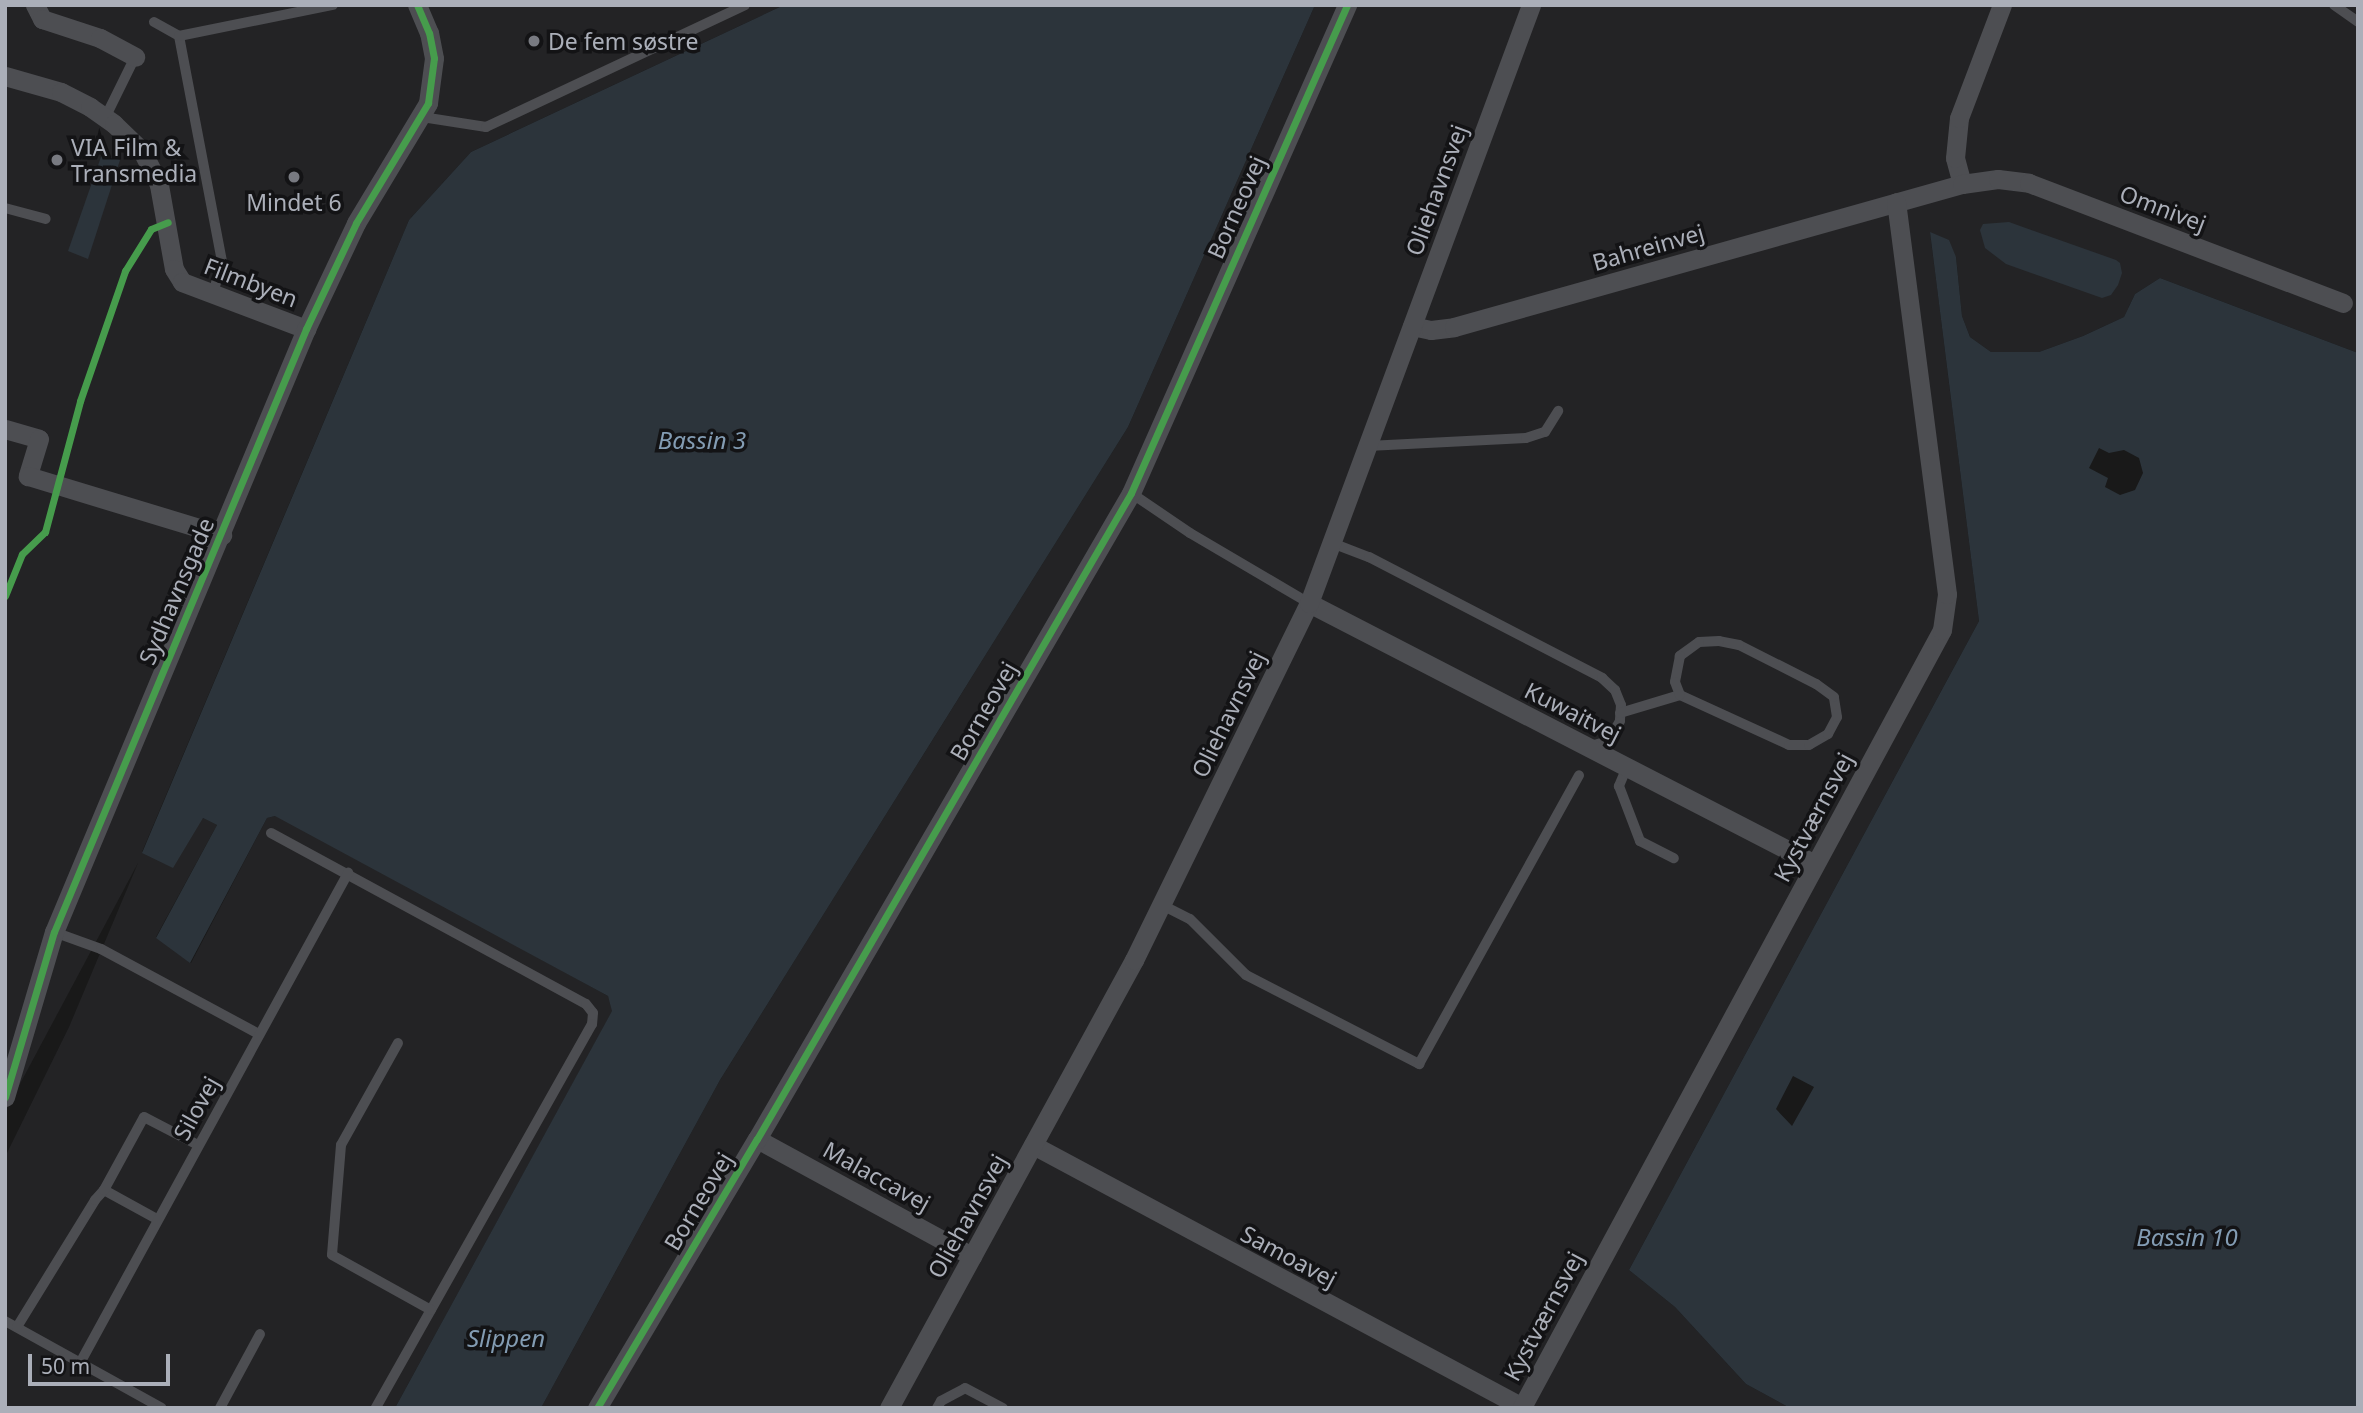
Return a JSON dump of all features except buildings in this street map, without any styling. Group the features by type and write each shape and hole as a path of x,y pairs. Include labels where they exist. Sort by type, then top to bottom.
{"street":[{"path":"35,5 41,19 100,38 135,57"},
{"name":"Borneovej","path":"597,1408 757,1139 1131,493 1347,5"},
{"name":"Oliehavnsvej","path":"889,1408 1162,905 1309,603 1531,5"},
{"path":"1962,184 1955,158 1959,118 2002,5"},
{"name":"Sydhavnsgade","path":"5,1097 54,932 306,329 356,223 422,117 432,84 434,58 424,6"},
{"name":"Filmbyen","path":"5,76 61,92 105,118 142,151 159,185 174,269 182,282 306,329"},
{"name":"Omnivej","path":"1896,202 1962,184 1998,179 2029,183 2350,301"},
{"name":"Bahreinvej","path":"1412,326 1428,330 1454,327 1896,202"},
{"name":"Kystværnsvej","path":"1523,1407 1942,630 1947,611 1947,594 1896,202"},
{"path":"5,429 39,439 28,476 222,535"},
{"name":"Kuwaitvej","path":"1309,603 1815,864"},
{"name":"Malaccavej","path":"757,1139 972,1256"},
{"name":"Samoavej","path":"1033,1145 1523,1407"}],"lane":[{"path":"154,22 179,36 333,5"},
{"path":"422,117 486,127 745,5"},
{"path":"2334,5 2358,22"},
{"path":"179,36 222,262 213,293"},
{"path":"105,118 135,57"},
{"path":"5,208 46,219"},
{"path":"1368,446 1526,438 1545,432 1558,411"},
{"path":"1131,493 1190,533 1309,603"},
{"path":"1332,543 1369,557 1602,678 1615,690 1620,713 1615,733 1608,741 1588,747"},
{"path":"1620,713 1680,695 1789,745 1809,746 1828,734 1837,717 1834,697 1816,684 1739,645 1720,641 1699,642 1680,656 1675,682 1680,695"},
{"path":"1627,767 1619,786 1640,841 1674,858"},
{"path":"1162,905 1190,919 1246,975 1419,1064 1579,775"},
{"path":"271,833 586,1004 593,1013 592,1024 376,1408"},
{"name":"Silovej","path":"80,1363 348,873"},
{"path":"54,932 100,949 259,1034"},
{"path":"398,1042 341,1145 332,1255 431,1310"},
{"path":"17,1328 95,1200 104,1190 144,1117 198,1145"},
{"path":"104,1190 157,1219"},
{"path":"5,1321 162,1408"},
{"path":"220,1408 260,1334"},
{"path":"937,1408 941,1401 965,1388 1003,1408"}],"shaded area":[{"path":"5,5 784,5 471,152 409,220 142,852 203,818 217,825 156,937 191,963 267,818 279,815 608,996 613,1010 395,1408 5,1408 5,1157 69,1027 138,863 5,1112"},
{"path":"1315,5 2358,5 2358,353 2160,278 2135,294 2124,317 2083,336 2039,352 1991,352 1970,337 1962,316 1956,257 1930,232 1979,621 1629,1270 1675,1307 1746,1384 1790,1408 541,1408 720,1080 1128,427"}],"water":[{"name":"Bassin 3","path":"784,5 1315,5 1128,427 720,1080 541,1408 395,1408 612,1011 608,996 275,816 267,818 190,963 156,938 217,825 203,818 173,868 142,853 409,220 471,152"},
{"path":"102,154 120,160 88,259 68,251"},
{"path":"2009,222 2116,260 2120,263 2122,273 2118,285 2111,295 2102,298 2006,264 1985,248 1980,230 1983,224"},
{"name":"Bassin 10","path":"1930,232 1949,240 1956,257 1962,316 1970,337 1991,352 2039,352 2083,336 2124,317 2135,294 2160,278 2358,353 2358,1408 1790,1408 1746,1384 1675,1307 1629,1270 1979,621","holes":["2099,448 2109,453 2124,450 2139,458 2143,473 2135,490 2120,495 2105,487 2108,478 2089,468","1793,1076 1814,1087 1792,1126 1776,1109"]}],"cycle path":[{"path":"5,1097 54,932 306,329 356,223 428,103 434,58 429,33 417,5"},
{"path":"597,1408 757,1139 1131,493 1347,5"},
{"path":"5,596 22,554 45,532 80,401 125,271 151,229 168,222"}],"place":[{"name":"De fem søstre","path":"534,41"},
{"name":"VIA Film & Transmedia","path":"57,160"},
{"name":"Mindet 6","path":"294,177"}],"water label":[{"name":"Slippen","path":"506,1338"}]}
